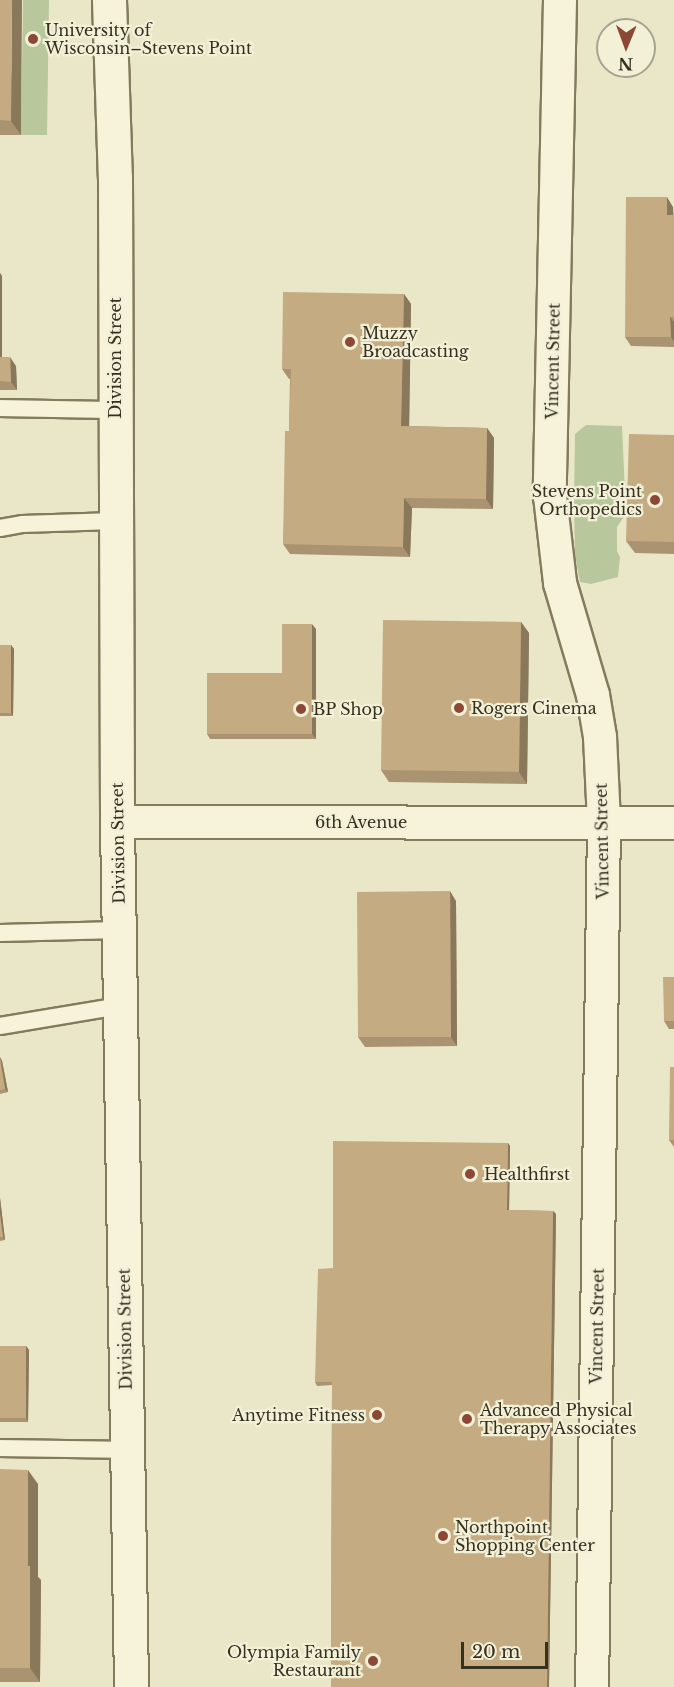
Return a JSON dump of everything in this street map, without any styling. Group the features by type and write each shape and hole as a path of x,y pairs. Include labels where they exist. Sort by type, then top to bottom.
{"main road":[{"name":"Division Street","path":"109,0 114,166 117,822 131,1687"}],"street":[{"name":"Vincent Street","path":"560,0 550,496 560,583 594,706 600,737 604,822 592,1687"},
{"name":"6th Avenue","path":"117,822 674,823"}],"lane":[{"path":"2,409 115,411"},
{"path":"0,528 22,524 116,521"},
{"path":"0,933 119,930"},
{"path":"0,1026 120,1006"},
{"path":"0,1448 127,1450"}],"green space":[{"path":"23,0 49,0 47,135 21,135"},
{"path":"586,425 622,426 626,514 617,527 617,551 620,557 618,577 591,584 580,582 575,555 575,434"}],"building":[{"path":"0,0 12,0 11,121 0,120"},
{"path":"626,197 667,197 667,215 674,215 674,317 670,317 671,337 625,337"},
{"path":"283,292 404,294 401,426 487,428 486,499 404,498 403,547 283,544 285,431 289,431 291,369 282,369"},
{"path":"0,357 10,357 11,382 0,381"},
{"name":"Stevens Point Orthopedics","path":"629,434 674,435 674,542 626,541"},
{"name":"Rogers Cinema","path":"383,620 521,622 519,772 381,770"},
{"path":"282,624 312,624 312,734 207,734 207,673 282,673"},
{"path":"0,645 11,645 11,713 0,713"},
{"path":"450,891 451,1037 358,1037 357,892"},
{"path":"663,977 674,977 674,1021 664,1021"},
{"path":"0,1058 5,1089 0,1090"},
{"path":"670,1067 674,1067 674,1140 669,1140"},
{"name":"Northpoint Shopping Center","path":"333,1141 508,1143 507,1210 553,1211 547,1687 331,1687 332,1382 315,1382 318,1269 333,1268"},
{"path":"0,1214 3,1237 0,1237"},
{"path":"0,1346 26,1346 26,1418 0,1418"},
{"path":"0,1469 28,1470 30,1668 0,1668"}],"place":[{"name":"University of Wisconsin–Stevens Point","path":"33,39"},
{"name":"Muzzy Broadcasting","path":"350,342"},
{"name":"Stevens Point Orthopedics","path":"655,500"},
{"name":"Rogers Cinema","path":"459,708"},
{"name":"BP Shop","path":"301,709"},
{"name":"Healthfirst","path":"470,1174"},
{"name":"Anytime Fitness","path":"377,1415"},
{"name":"Advanced Physical Therapy Associates","path":"467,1419"},
{"name":"Northpoint Shopping Center","path":"443,1536"},
{"name":"Olympia Family Restaurant","path":"373,1661"}]}
